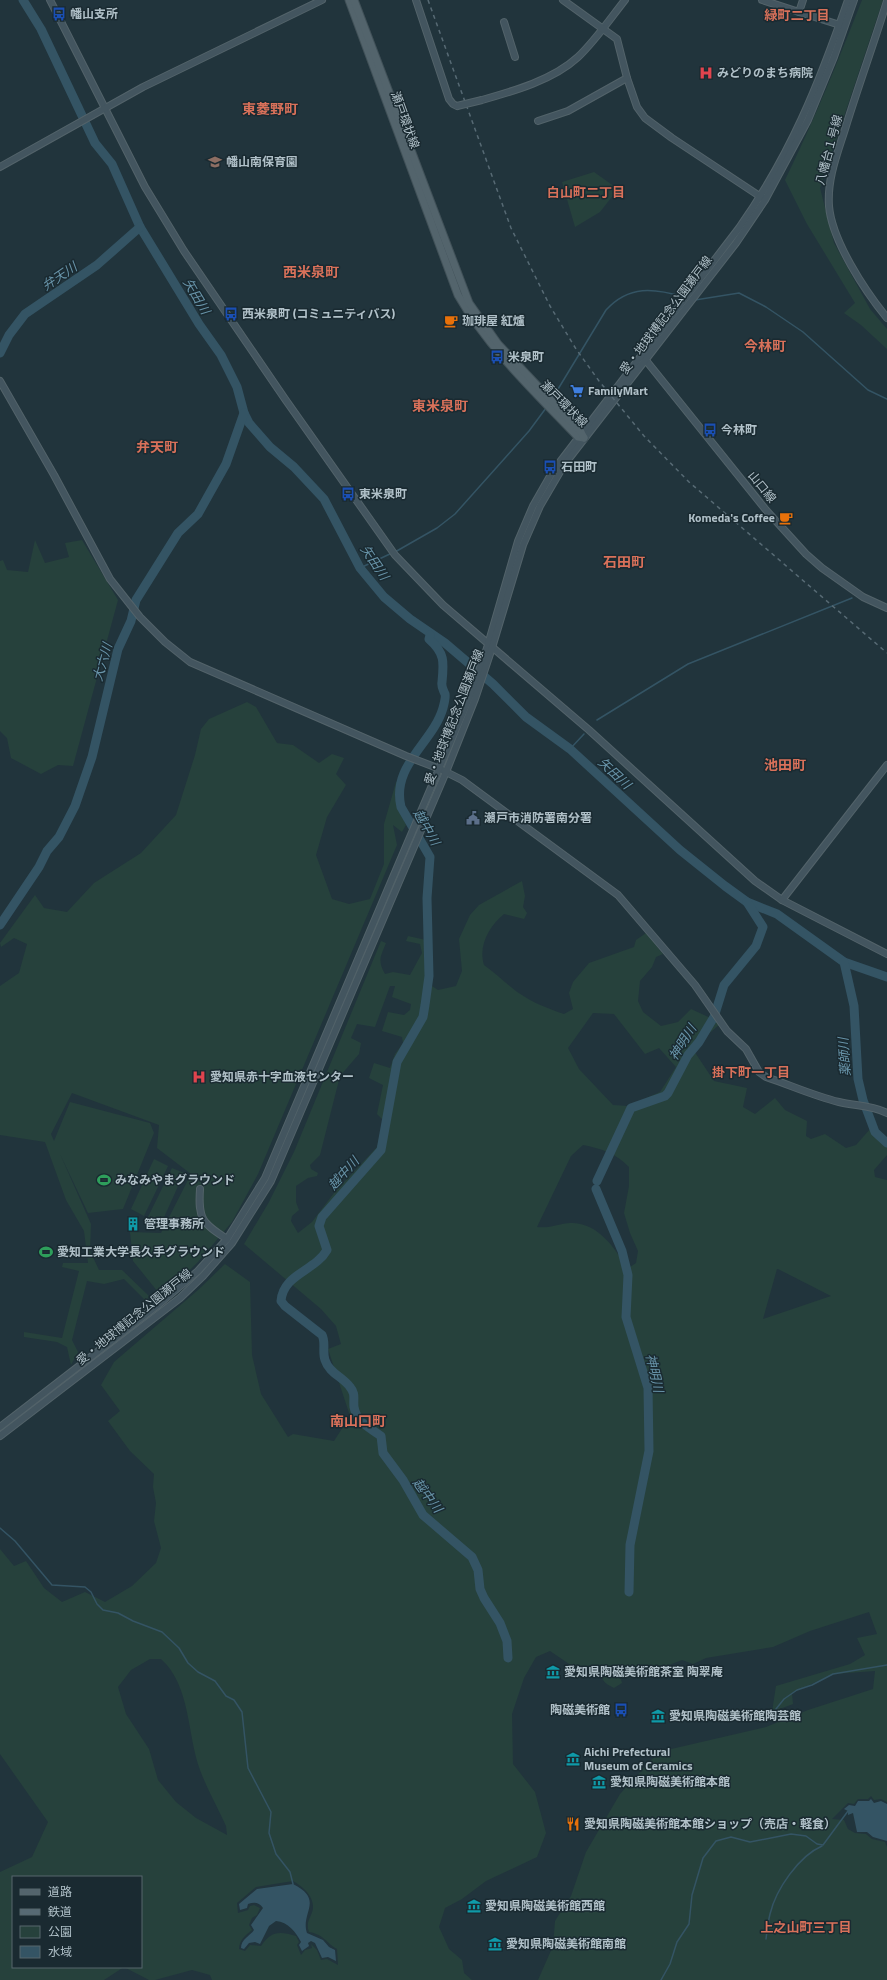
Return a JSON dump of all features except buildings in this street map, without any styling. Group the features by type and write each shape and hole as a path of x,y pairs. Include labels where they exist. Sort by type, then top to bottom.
{"main road":[{"name":"瀬戸環状線","path":"349,0 458,295 481,332 495,349 581,436"},
{"name":"瀬戸環状線","path":"354,0 469,303 498,344 581,436"}],"street":[{"path":"50,0 65,33 144,187 184,251 393,553 443,605 489,648 589,730 755,881 782,900 887,954"},
{"path":"0,167 104,108 322,0"},
{"path":"416,0 449,99 457,106 482,100 548,77 558,71 578,57 625,0"},
{"path":"563,0 617,40 627,78 637,107 645,118 672,138 763,198"},
{"path":"762,0 842,25"},
{"path":"798,12 803,0"},
{"name":"愛・地球博記念公園瀬戸線","path":"842,25 848,0"},
{"name":"愛・地球博記念公園瀬戸線","path":"0,1436 180,1298 203,1276 232,1243 271,1181 286,1149 412,849 473,697 516,564 528,532 556,477 581,436 644,357 739,228 763,198 805,114 854,0"},
{"name":"八幡台１号線","path":"887,1 850,112 829,185 829,207 834,228 860,282 887,318"},
{"path":"504,22 515,57"},
{"path":"538,121 568,111 627,78"},
{"name":"山口線","path":"644,357 766,510 806,554 822,568 857,593 887,608"},
{"path":"0,381 54,475 110,579 138,615 165,642 190,662 406,756 443,770 471,786 618,895 696,985 727,1031 746,1049 759,1072 766,1077 828,1099 848,1105 872,1108 887,1113"},
{"path":"782,900 887,765"},
{"name":"愛・地球博記念公園瀬戸線","path":"0,1427 158,1305 198,1271 226,1239 266,1178 417,821 443,770"},
{"path":"200,1190 199,1209 202,1219 212,1229 226,1239"}],"green space":[{"path":"862,0 883,0 820,188 834,243 870,309 887,329 887,349 861,325 844,313 855,303 807,224 785,180 816,113"},
{"path":"594,172 618,189 600,212 575,227 562,182"},
{"path":"35,540 45,563 69,557 65,543 82,540 118,600 73,766 58,765 41,774 11,758 7,738 0,731 0,561 3,560 7,570 28,572"},
{"path":"247,702 256,707 277,743 293,745 319,763 332,754 344,758 336,774 346,785 327,817 316,855 332,899 349,904 370,899 384,864 384,824 396,782 400,781 397,799 406,825 402,832 393,825 397,845 258,1174 232,1222 198,1262 162,1297 133,1261 130,1232 161,1233 191,1174 157,1148 159,1125 72,1093 51,1134 54,1141 70,1102 150,1123 154,1133 123,1209 88,1213 60,1154 91,1224 90,1251 99,1270 122,1270 149,1296 146,1301 124,1279 104,1284 87,1281 72,1340 78,1352 71,1365 67,1347 57,1342 24,1337 24,1332 62,1338 79,1271 62,1267 63,1263 88,1263 84,1231 66,1200 45,1142 0,1135 0,986 19,973 27,944 14,938 1,947 0,943 35,895 44,908 67,912 94,883 141,853 176,815 195,755 201,729 209,719"},
{"path":"522,881 525,896 523,907 527,913 524,919 504,914 489,930 482,951 484,965 523,996 564,1014 573,1009 569,993 573,982 589,963 634,947 636,940 646,933 663,954 656,957 652,967 640,981 638,1001 643,1012 661,1026 678,1022 691,1009 717,1021 719,1025 692,1048 714,1081 747,1088 743,1107 755,1114 775,1098 785,1110 807,1121 806,1136 811,1139 825,1134 846,1148 856,1145 871,1128 887,1142 887,1155 874,1170 875,1177 887,1180 887,1802 881,1799 874,1800 871,1796 868,1799 858,1799 854,1804 848,1803 832,1819 844,1820 848,1829 855,1833 866,1834 872,1839 885,1842 887,1847 887,1980 538,1980 553,1946 555,1921 571,1896 586,1852 620,1794 652,1759 667,1750 766,1727 808,1710 873,1689 875,1671 833,1674 792,1693 793,1704 772,1712 776,1686 850,1664 865,1655 857,1638 877,1634 869,1612 810,1631 773,1647 706,1658 693,1664 682,1660 659,1669 654,1677 639,1679 630,1666 618,1670 622,1683 614,1688 603,1680 599,1665 589,1666 581,1672 550,1651 536,1657 524,1678 512,1714 513,1764 535,1792 546,1833 537,1857 486,1881 462,1899 445,1908 439,1927 449,1949 462,1960 464,1973 472,1980 212,1980 210,1975 192,1970 155,1980 149,1980 126,1968 142,1968 142,1876 12,1876 12,1968 122,1968 104,1980 0,1980 0,1872 32,1857 48,1822 0,1754 0,1549 14,1566 26,1561 44,1588 62,1602 85,1592 105,1602 132,1586 156,1563 161,1548 154,1521 156,1503 153,1487 154,1474 130,1451 108,1421 120,1411 101,1385 114,1362 198,1290 225,1264 250,1282 252,1355 261,1394 288,1437 293,1434 334,1441 350,1416 328,1349 341,1344 336,1326 321,1309 244,1244 269,1202 294,1152 381,941 386,943 380,961 385,974 393,972 410,975 422,953 420,944 406,941 408,936 426,940 426,982 438,990 456,986 462,971 459,939 470,915 479,905","holes":["390,986 395,986 392,997 411,1004 410,1010 404,1015 388,1012 382,1031 402,1037 403,1043 395,1054 390,1068 374,1063 369,1078 383,1085 377,1114 383,1120 377,1147 334,1193 312,1222 298,1233 291,1221 292,1216 299,1210 296,1202 296,1186 308,1178 317,1176 318,1173 311,1169 310,1165 320,1155 340,1076 359,1054 361,1043 351,1038 357,1024 375,1027","593,1013 614,1014 645,1054 659,1048 676,1067 660,1092 628,1106 613,1105 579,1069 568,1048","583,1145 608,1152 619,1158 629,1167 629,1186 624,1213 630,1233 638,1251 636,1263 627,1269 618,1254 606,1239 591,1228 582,1224 573,1223 537,1227 571,1156","777,1269 831,1296 763,1319","150,1659 161,1659 171,1670 183,1697 200,1770 226,1826 227,1835 196,1818 176,1802 158,1780 149,1749 126,1714 118,1687 131,1670","293,1881 304,1889 312,1899 313,1904 308,1925 309,1932 319,1935 337,1949 338,1965 327,1959 321,1960 317,1950 311,1944 312,1948 305,1950 301,1955 297,1945 299,1942 296,1936 285,1933 268,1937 261,1946 250,1945 245,1951 239,1949 242,1940 252,1930 249,1925 252,1918 257,1915 260,1908 254,1905 250,1906 248,1910 238,1913 237,1903 256,1887"]},
{"path":"154,1159 168,1166 144,1216 131,1209"},
{"path":"172,1168 184,1173 161,1224 148,1217"}],"water":[{"path":"871,1799 874,1803 881,1801 887,1804 887,1841 873,1837 867,1832 857,1832 853,1813 848,1815 848,1811 844,1809 849,1805 855,1806 858,1801 869,1801"},
{"path":"293,1884 303,1890 310,1901 306,1919 307,1933 323,1940 329,1947 335,1950 336,1961 328,1957 322,1958 315,1943 311,1941 308,1943 309,1946 302,1951 299,1945 301,1942 294,1931 288,1925 276,1921 269,1926 260,1944 255,1942 249,1943 244,1949 241,1948 242,1942 254,1930 251,1925 263,1908 256,1903 252,1903 248,1904 247,1908 240,1910 239,1904 257,1889"}],"waterway":[{"name":"矢田川","path":"23,0 41,29 95,143 112,164 140,227 199,324 221,355 237,387 244,413 249,423 270,447 294,467 324,499 360,568 384,597 410,619 445,643 493,684 526,717 570,749 680,850 725,886 747,902 777,914 844,962 887,977"},
{"name":"弁天川","path":"0,353 9,335 25,314 97,265 140,227"},
{"path":"552,399 606,310 615,302 624,296 642,291 662,292 684,297"},
{"path":"695,300 739,293 766,307 803,332 868,390 887,399"},
{"path":"395,552 437,528 455,514 529,431 546,408"},
{"name":"大六川","path":"0,925 39,867 47,851 59,837 75,806 92,757 118,649 131,621 136,600 178,533 198,514 226,464 244,413"},
{"path":"360,568 392,553"},
{"path":"597,720 688,664 852,598"},
{"name":"越中川","path":"430,635 429,639 441,653 443,663 442,688 445,694 445,701 438,721 407,766 402,779 400,792 401,807 430,857 427,898 429,976 423,1017 397,1062 381,1150 322,1217 319,1226 327,1250 322,1257 287,1285 283,1292 281,1301 285,1306 322,1335 324,1341 324,1357 327,1364 333,1372 352,1390 354,1394 354,1407 358,1417 364,1424 381,1436 383,1453 403,1480 423,1515 472,1557 478,1570 480,1589 500,1623 507,1641 508,1658"},
{"path":"570,749 584,734"},
{"name":"神明川","path":"597,1181 631,1108 665,1096 668,1093 688,1055 699,1042 714,1017 724,985 756,946 763,927 747,902"},
{"name":"薬師川","path":"844,962 854,1006 858,1079 863,1100 875,1132 887,1143"},
{"path":"596,1189 597,1181"},
{"name":"神明川","path":"596,1189 622,1251 628,1275 626,1317 648,1388 649,1451 630,1545 629,1592"},
{"path":"0,1528 15,1541 52,1585 85,1587 91,1592 97,1604 103,1610 118,1613 133,1621 162,1632 179,1648 188,1663 198,1672 215,1681 226,1696 234,1700 242,1712 248,1768 271,1812 269,1833 276,1854 290,1872 293,1884"},
{"path":"776,1709 784,1699 797,1690 812,1685 833,1674 887,1665"},
{"path":"661,1980 670,1964 677,1942 689,1924 692,1895 703,1858 716,1841 731,1837 750,1842 791,1834 806,1836 817,1844 823,1845 848,1811"},
{"path":"766,1939 773,1904 783,1884 805,1857 822,1846"}],"railway":[{"path":"428,0 511,228 550,306 576,349 599,381 644,436 689,482 887,653"}],"place":[{"name":"幡山支所","path":"59,14"},
{"name":"みどりのまち病院","path":"706,73"},
{"name":"幡山南保育園","path":"215,162"},
{"name":"西米泉町 (コミュニティバス)","path":"231,314"},
{"name":"珈琲屋 紅爐","path":"451,321"},
{"name":"米泉町","path":"497,357"},
{"name":"FamilyMart","path":"577,391"},
{"name":"今林町","path":"710,430"},
{"name":"石田町","path":"550,467"},
{"name":"東米泉町","path":"348,494"},
{"name":"Komeda's Coffee","path":"786,518"},
{"name":"瀬戸市消防署南分署","path":"473,818"},
{"name":"愛知県赤十字血液センター","path":"199,1077"},
{"name":"みなみやまグラウンド","path":"104,1180"},
{"name":"管理事務所","path":"133,1224"},
{"name":"愛知工業大学長久手グラウンド","path":"46,1252"},
{"name":"愛知県陶磁美術館茶室 陶翠庵","path":"553,1672"},
{"name":"陶磁美術館","path":"621,1710"},
{"name":"愛知県陶磁美術館陶芸館","path":"658,1716"},
{"name":"Aichi Prefectural Museum of Ceramics","path":"573,1759"},
{"name":"愛知県陶磁美術館本館","path":"599,1782"},
{"name":"愛知県陶磁美術館本館ショップ（売店・軽食）","path":"573,1824"},
{"name":"愛知県陶磁美術館西館","path":"474,1906"},
{"name":"愛知県陶磁美術館南館","path":"495,1944"}],"district":[{"name":"緑町二丁目","path":"797,15"},
{"name":"東菱野町","path":"270,109"},
{"name":"白山町二丁目","path":"586,192"},
{"name":"西米泉町","path":"311,272"},
{"name":"今林町","path":"765,346"},
{"name":"東米泉町","path":"440,406"},
{"name":"弁天町","path":"157,447"},
{"name":"石田町","path":"624,562"},
{"name":"池田町","path":"785,765"},
{"name":"掛下町一丁目","path":"751,1072"},
{"name":"南山口町","path":"358,1421"},
{"name":"上之山町三丁目","path":"806,1927"}]}
